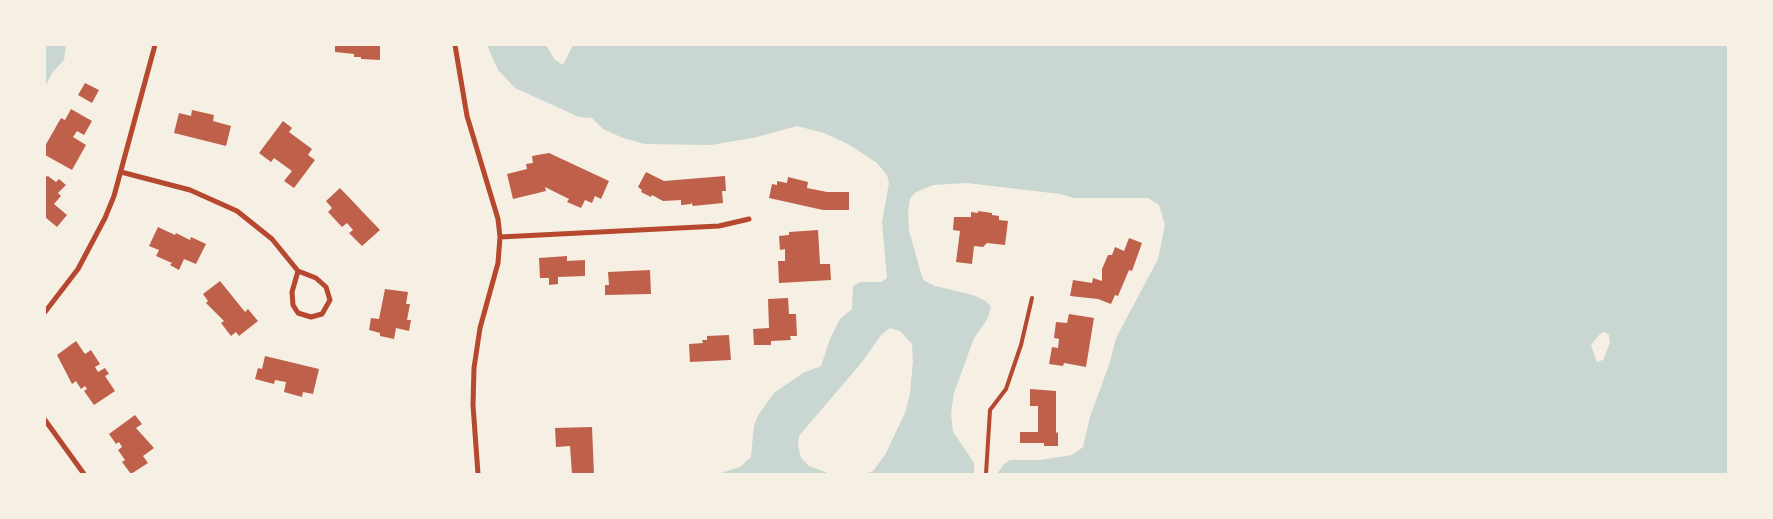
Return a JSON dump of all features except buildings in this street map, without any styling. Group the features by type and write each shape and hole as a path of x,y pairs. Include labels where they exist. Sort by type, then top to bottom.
{"street":[{"path":"45,312 67,285 106,218 121,172 155,45"},
{"path":"455,45 467,116 498,219 500,237 498,263 480,328 474,368 473,405 478,474"},
{"path":"121,172 190,190 237,211 272,239 298,271 316,278 326,286 330,300 322,314 318,317 304,316 295,309 292,292 298,271"},
{"path":"500,237 719,226 749,219"},
{"path":"45,420 84,474"}],"lane":[{"path":"986,474 990,410 1006,389 1021,345 1032,298"}],"shaded area":[{"path":"45,45 66,45 64,60 52,73 45,87"},
{"path":"487,45 546,45 555,60 563,65 573,45 1728,45 1728,474 997,474 1004,464 1010,460 1040,460 1072,455 1083,447 1090,417 1110,362 1116,338 1158,259 1165,225 1159,205 1148,198 1074,198 1060,194 967,183 933,185 916,192 910,198 908,212 909,231 923,280 935,286 973,295 986,301 991,307 988,318 974,338 954,393 951,413 953,432 974,463 974,474 864,474 873,471 885,455 905,413 910,394 913,361 912,344 900,331 890,328 881,335 862,362 799,436 798,445 801,458 809,466 830,474 718,474 740,467 751,457 754,425 759,414 774,393 803,373 821,366 830,339 840,319 852,309 853,286 860,282 881,282 887,278 882,222 889,183 887,175 877,163 850,145 824,133 797,126 753,138 711,145 645,144 623,138 603,129 592,118 579,117 515,88 498,70","holes":["1605,332 1609,335 1610,343 1603,360 1597,362 1591,345 1600,334"]}]}
